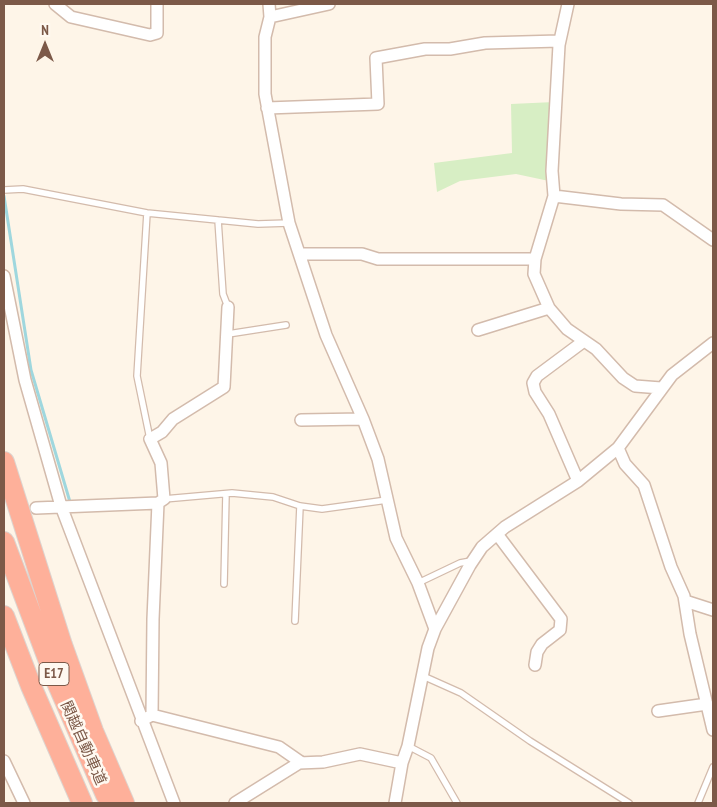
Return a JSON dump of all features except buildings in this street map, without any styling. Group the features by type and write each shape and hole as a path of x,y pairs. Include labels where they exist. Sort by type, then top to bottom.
{"highway":[{"path":"4,462 62,645 93,731 124,803"},
{"name":"関越自動車道","path":"4,542 56,680 110,803"},
{"name":"関越自動車道","path":"4,616 31,686 82,803"},
{"path":"4,644 75,803"}],"street":[{"path":"55,4 71,16 150,35 157,32 157,4"},
{"path":"269,4 270,17 265,37 265,94 289,222 326,335 363,419 378,459 396,538 418,583 435,630"},
{"path":"270,17 329,4"},
{"path":"568,4 559,41 552,171 554,196 535,259 534,274 549,308 567,328 596,349 623,378 635,386 661,388"},
{"path":"268,108 378,104 376,58 425,49 450,49 485,43 559,41"},
{"path":"554,196 621,204 663,205 713,240"},
{"path":"300,254 362,254 378,260 535,259"},
{"path":"4,276 25,380 61,506 96,595 141,722 174,803"},
{"path":"152,715 153,619 161,501 161,463 150,439 162,432 173,419 224,387 228,307"},
{"path":"478,330 549,308"},
{"path":"578,482 549,414 535,392 533,383 537,376 584,341"},
{"path":"395,803 428,648 435,630 482,547 497,534 578,482 618,448 672,375 711,351"},
{"path":"301,420 363,419"},
{"path":"618,448 626,464 644,485 670,567 685,601 690,634 713,730"},
{"path":"36,508 161,501"},
{"path":"497,534 561,619 560,630 542,644 537,652 535,665"},
{"path":"685,601 713,610"},
{"path":"658,711 709,708"},
{"path":"141,722 152,715 279,746 302,763"},
{"path":"235,803 302,763 323,762 360,754 402,763"},
{"path":"4,761 24,803"}],"lane":[{"path":"6,190 23,189 147,214 258,224 289,222"},
{"path":"147,214 137,376 150,439"},
{"path":"218,220 223,294 228,307"},
{"path":"228,334 286,325"},
{"path":"161,501 226,494 273,498 300,506 322,509 341,508 387,500"},
{"path":"224,584 226,494"},
{"path":"295,621 300,506"},
{"path":"418,583 460,563 473,560"},
{"path":"423,676 461,693 530,741 629,803"},
{"path":"408,746 431,758 457,803"},
{"path":"698,803 713,767"}],"green space":[{"path":"554,102 549,181 516,174 460,181 437,192 434,163 512,153 511,104"}],"waterway":[{"path":"4,196 31,370 70,502"}]}
